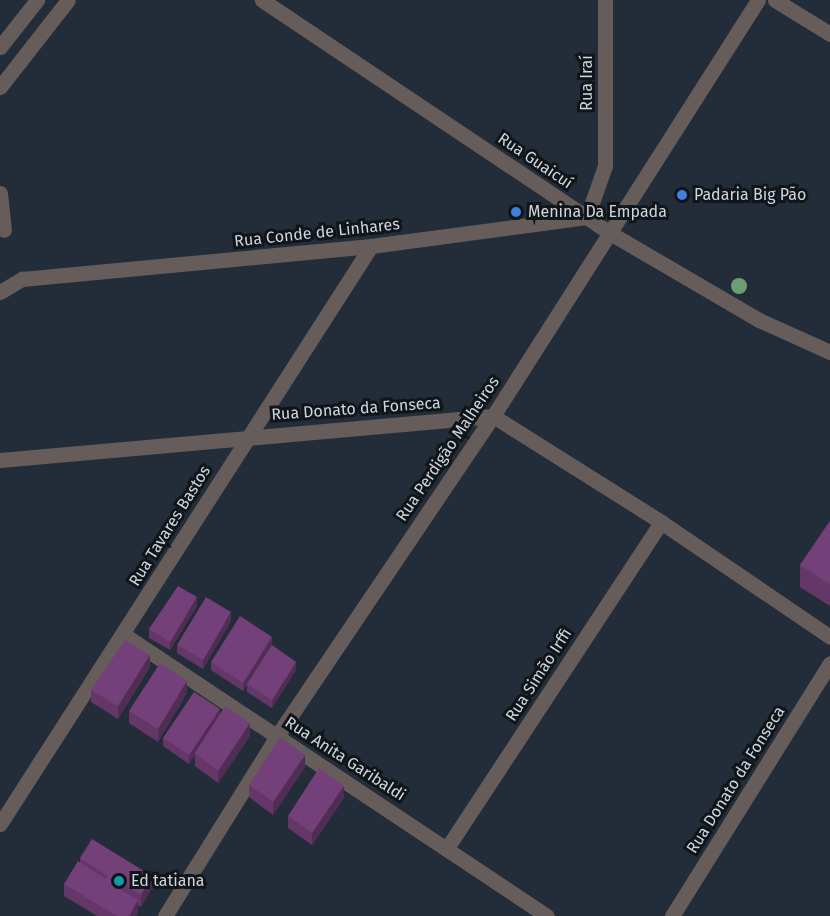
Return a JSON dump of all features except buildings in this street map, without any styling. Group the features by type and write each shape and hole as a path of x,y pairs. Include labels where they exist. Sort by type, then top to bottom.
{"street":[{"path":"26,53 2,40 37,0"},
{"path":"0,87 68,0"},
{"name":"Rua Guaicuí","path":"262,0 610,233 759,320 830,352"},
{"name":"Rua Iraí","path":"586,217 605,166 605,0"},
{"name":"Rua Perdigão Malheiros","path":"165,916 277,736 493,416 758,0"},
{"path":"775,0 830,34"},
{"path":"0,193 4,230"},
{"name":"Rua Conde de Linhares","path":"0,292 22,279 371,246 586,217"},
{"name":"Rua Tavares Bastos","path":"0,824 371,246"},
{"path":"493,416 661,522 830,637"},
{"name":"Rua Donato da Fonseca","path":"0,460 250,435 493,416"},
{"name":"Rua Simão Irffi","path":"447,848 661,522"},
{"name":"Rua Anita Garibaldi","path":"123,634 547,916"},
{"name":"Rua Donato da Fonseca","path":"672,916 830,663"}],"place":[{"name":"Padaria Big Pão","path":"682,195"},
{"name":"Menina Da Empada","path":"516,212"},
{"name":"Ed tatiana","path":"119,881"}]}
